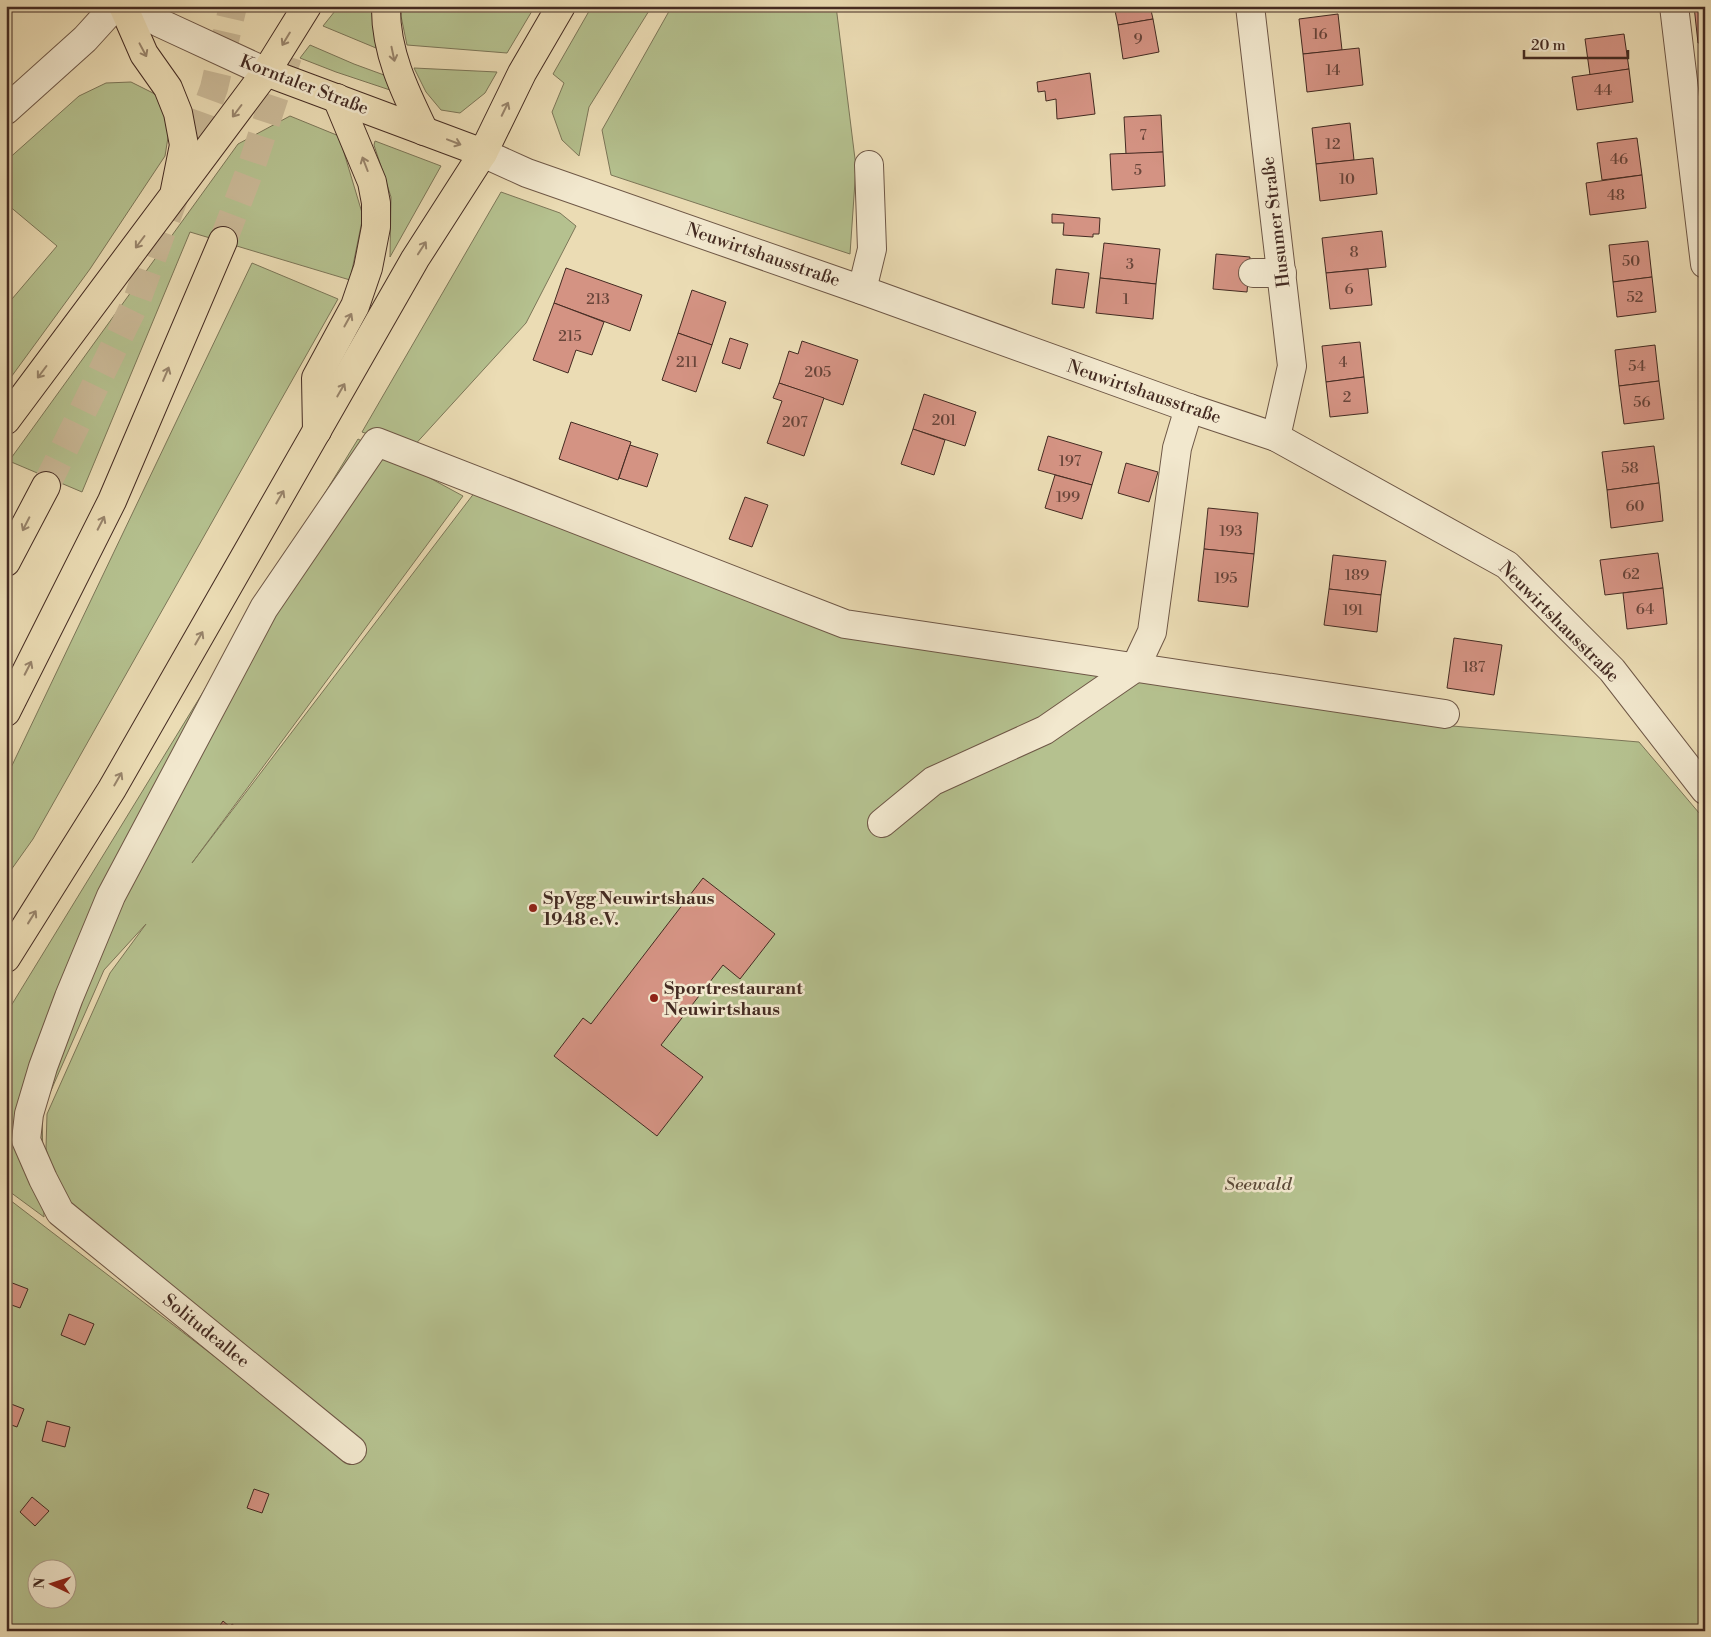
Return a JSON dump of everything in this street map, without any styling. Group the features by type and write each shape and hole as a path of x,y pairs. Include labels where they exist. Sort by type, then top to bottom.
{"main road":[{"path":"123,6 144,54 168,88 178,113 184,145 174,196"},
{"path":"6,420 266,72 307,6"},
{"path":"386,6 386,18 393,60 424,131"},
{"path":"6,958 112,788 415,259 483,153 522,73 561,6"},
{"name":"Korntaler Straße","path":"266,72 483,153"},
{"path":"317,432 316,378 355,306 368,268 376,226 376,203 372,182 337,98"},
{"path":"6,712 112,501 223,241"},
{"path":"6,562 46,486"}],"street":[{"path":"6,110 85,39 115,6"},
{"name":"Korntaler Straße","path":"130,6 160,23 266,72"},
{"name":"Husumer Straße","path":"1250,6 1292,366 1276,437"},
{"path":"1674,6 1705,264"},
{"name":"Neuwirtshausstraße","path":"483,153 527,173 862,290 1189,408 1276,437 1507,565 1612,670 1705,790"},
{"path":"862,290 878,243 868,165"},
{"path":"1252,273 1282,274"},
{"path":"882,823 933,780 1045,730 1135,668 1152,632 1177,448 1189,408"},
{"path":"16,1144 30,1114 43,1067 69,997 111,896 264,608 377,442 844,624 1445,714"},
{"name":"Solitudeallee","path":"16,1144 43,1179 60,1212 352,1450"}],"green space":[{"path":"339,6 377,6 376,48 323,26"},
{"path":"402,6 535,6 507,53 407,45 401,16"},
{"path":"592,6 652,6 589,107 579,156 562,140 552,112 564,83 553,74"},
{"path":"672,6 836,6 856,167 850,254 611,175 602,130"},
{"path":"310,45 384,75 390,90 300,58"},
{"path":"414,68 497,72 485,93 460,113 441,110 426,92"},
{"path":"131,82 159,96 170,125 165,156 90,269 6,384 6,306 57,246 8,205 6,206 6,161 79,96 106,83"},
{"path":"290,116 339,136 363,216 350,280 190,232 82,492 9,461 238,144"},
{"path":"375,141 441,166 390,257 391,197 374,145"},
{"path":"501,192 560,213 576,226 526,323 411,449 362,432"},
{"path":"252,263 338,299 33,839 6,877 6,778"},
{"name":"Seewald","path":"358,439 463,496 192,863 475,492 841,633 1163,682 1394,721 1639,742 1705,820 1705,1631 6,1631 6,1197 338,1451 68,1207 52,1178 46,1148 47,1114 110,973 146,924 104,970 42,1111 44,1217 6,1189 6,1014"}],"building":[{"path":"1114,6 1150,6 1153,19 1118,25"},
{"path":"1694,6 1705,6 1705,42 1698,43"},
{"path":"1338,14 1342,50 1303,54 1299,19"},
{"path":"1153,19 1159,52 1123,59 1118,25"},
{"path":"1624,34 1629,69 1590,75 1585,39"},
{"path":"1359,48 1363,85 1307,92 1303,54"},
{"path":"1629,69 1633,102 1577,110 1572,77"},
{"path":"1090,73 1095,114 1057,119 1056,99 1046,101 1045,91 1038,92 1037,82"},
{"path":"1161,115 1163,152 1126,154 1124,117"},
{"path":"1350,123 1354,160 1316,164 1312,128"},
{"path":"1637,138 1642,175 1602,180 1597,143"},
{"path":"1163,152 1165,186 1112,190 1110,154"},
{"path":"1373,158 1377,194 1320,201 1316,164"},
{"path":"1642,175 1646,208 1590,215 1586,183"},
{"path":"1052,214 1100,218 1099,234 1093,234 1093,237 1063,235 1064,223 1052,223"},
{"path":"1382,231 1386,267 1326,273 1322,238"},
{"path":"1648,241 1652,277 1613,282 1609,245"},
{"path":"1104,243 1160,249 1156,284 1100,278"},
{"path":"1216,254 1250,257 1247,292 1213,289"},
{"path":"566,268 642,295 630,331 554,303"},
{"path":"1056,269 1089,273 1084,308 1052,304"},
{"path":"1368,269 1372,305 1330,309 1326,273"},
{"path":"1652,277 1656,312 1617,317 1613,282"},
{"path":"1100,278 1156,284 1153,319 1096,313"},
{"path":"692,290 726,302 712,345 678,333"},
{"path":"554,303 604,322 592,355 576,350 568,373 533,360"},
{"path":"678,333 712,345 696,392 662,380"},
{"path":"730,338 748,344 740,369 722,363"},
{"path":"802,341 858,360 843,405 779,383 789,351 798,354"},
{"path":"1360,342 1364,377 1326,382 1322,346"},
{"path":"1655,345 1659,381 1619,386 1615,350"},
{"path":"1364,377 1368,413 1330,417 1326,382"},
{"path":"1659,381 1664,419 1624,424 1619,386"},
{"path":"779,383 824,398 804,456 767,443 782,401 773,398"},
{"path":"924,394 976,412 965,446 913,429"},
{"path":"571,422 631,442 618,480 559,459"},
{"path":"913,429 945,440 934,475 901,464"},
{"path":"1048,436 1102,452 1092,485 1038,470"},
{"path":"630,445 658,454 647,487 619,478"},
{"path":"1654,446 1659,483 1607,490 1602,452"},
{"path":"1126,463 1158,472 1149,502 1118,493"},
{"path":"1055,475 1092,485 1082,519 1045,508"},
{"path":"1659,483 1663,521 1611,528 1607,490"},
{"path":"745,497 768,505 752,547 729,539"},
{"path":"1208,508 1258,513 1254,554 1204,549"},
{"path":"1204,549 1254,554 1248,607 1198,601"},
{"path":"1658,553 1663,588 1605,595 1600,560"},
{"path":"1333,555 1386,561 1381,595 1329,589"},
{"path":"1663,588 1667,624 1627,629 1623,593"},
{"path":"1329,589 1381,595 1377,632 1324,625"},
{"path":"1454,638 1502,645 1494,695 1447,688"},
{"name":"Sportrestaurant Neuwirtshaus","path":"703,878 775,934 740,979 723,965 661,1045 703,1077 657,1136 554,1056 583,1018 591,1024"},
{"path":"7,1281 28,1289 20,1308 6,1303"},
{"path":"69,1314 94,1324 85,1345 61,1335"},
{"path":"6,1402 24,1409 17,1427 6,1423"},
{"path":"47,1421 70,1427 65,1447 42,1441"},
{"path":"254,1489 269,1494 262,1513 247,1508"},
{"path":"32,1497 49,1511 35,1526 20,1512"},
{"path":"223,1621 230,1627 232,1624 241,1631 216,1631"}],"tunnel":[{"path":"46,486 137,300 214,88 233,6"},
{"path":"223,241 252,165 288,56"}],"place":[{"name":"SpVgg Neuwirtshaus 1948 e.V.","path":"533,908"},
{"name":"Sportrestaurant Neuwirtshaus","path":"654,998"}]}
